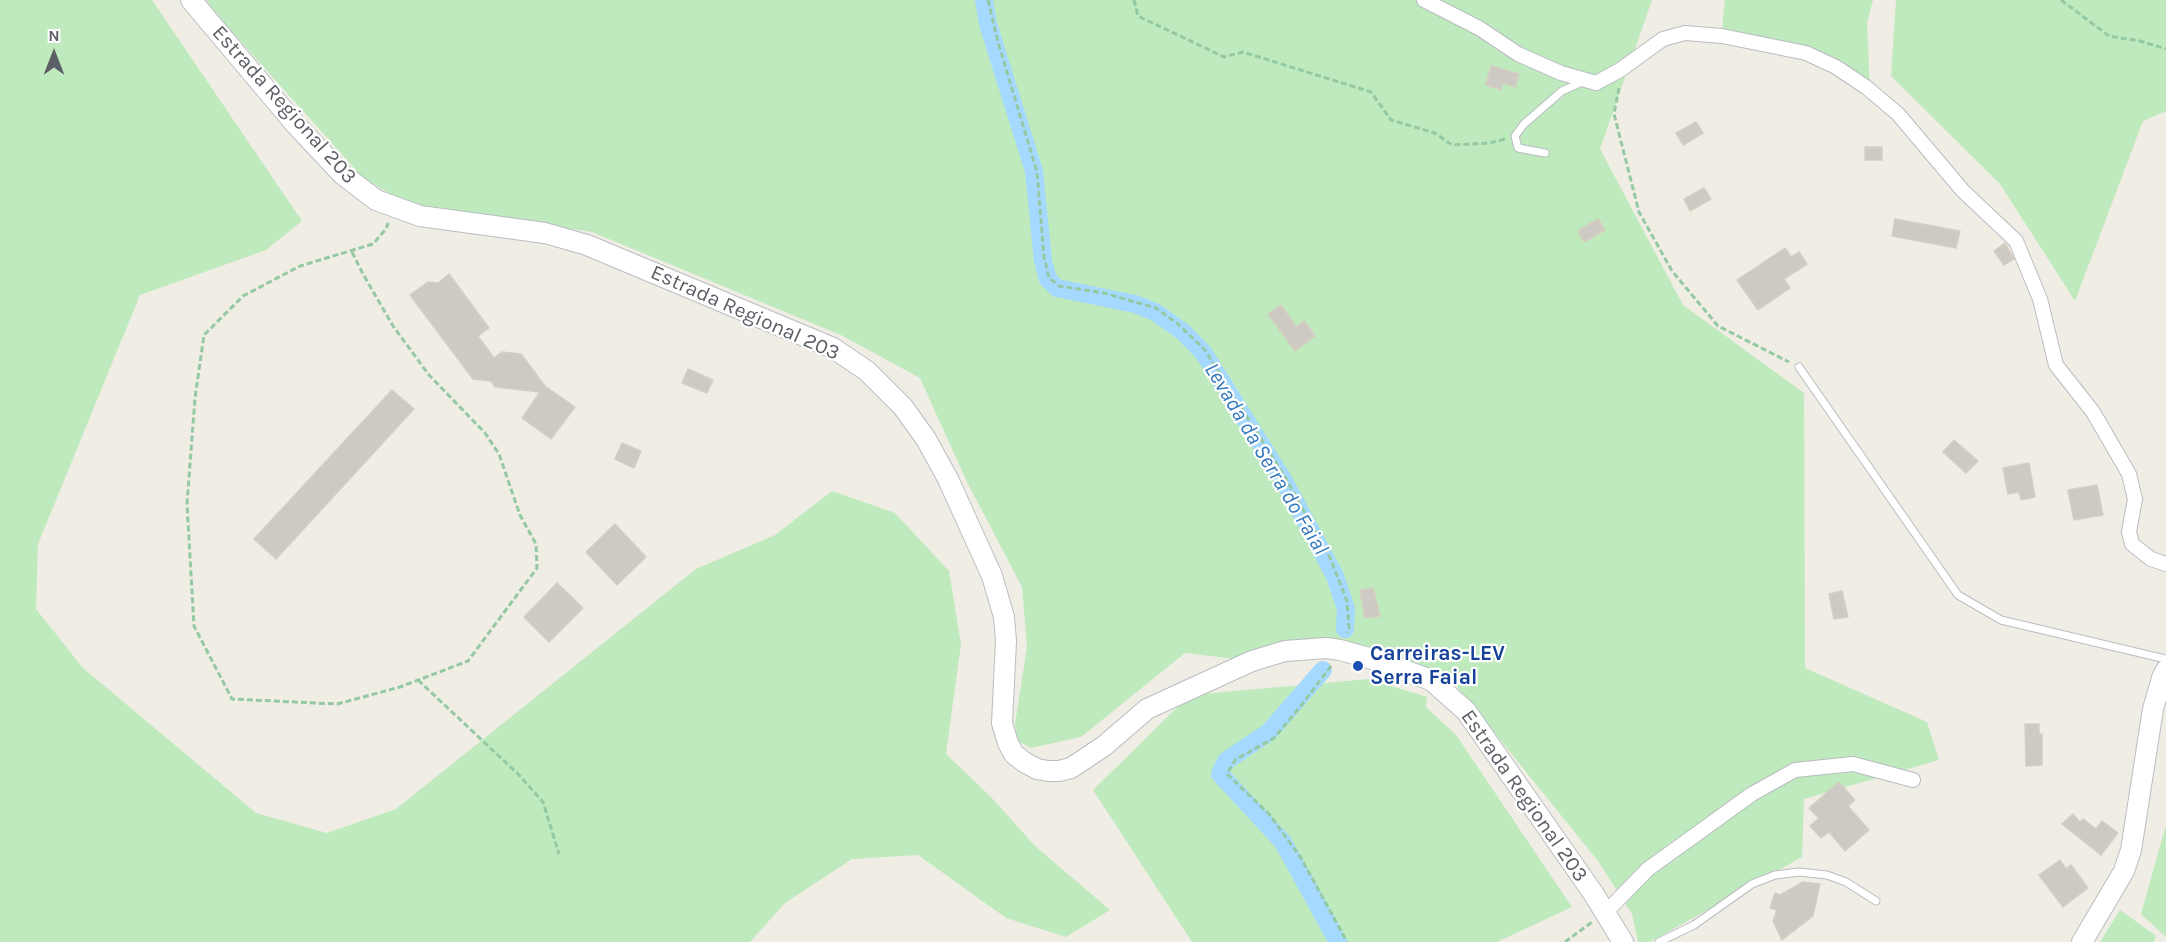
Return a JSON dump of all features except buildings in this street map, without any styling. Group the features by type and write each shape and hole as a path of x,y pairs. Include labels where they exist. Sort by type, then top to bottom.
{"main road":[{"name":"Estrada Regional 203","path":"191,0 296,125 342,174 369,196 393,208 420,216 546,233 587,245 832,348 867,371 903,407 926,439 948,479 992,576 999,596 1006,641 1002,723 1014,754 1024,762 1037,769 1059,771 1071,768 1104,746 1147,709 1252,661 1285,651 1313,648 1340,650 1417,674 1431,680 1453,697 1479,727 1606,912 1623,942"},
{"path":"2082,942 2124,871 2131,850 2153,709 2166,670"}],"street":[{"path":"1424,0 1479,28 1518,54 1560,73 1596,83 1620,70 1663,39 1685,33 1722,36 1806,53 1836,67 1866,87 1898,114 1963,191 2016,241 2040,299 2056,365 2093,412 2129,474 2135,499 2129,532 2132,544 2151,559 2166,564"},
{"path":"1606,912 1648,868 1752,794 1795,770 1853,764 1913,780"}],"lane":[{"path":"1545,153 1518,148 1515,136 1524,124 1562,91 1587,80"},
{"path":"1799,367 1958,595 2001,620 2166,659"},
{"path":"1659,942 1684,932 1752,884 1775,875 1799,872 1827,876 1846,882 1876,901"}],"path":[{"path":"988,0 998,42 1037,172 1044,257 1049,278 1059,286 1104,293 1156,308 1178,324 1205,350 1285,477 1331,560 1347,601 1349,628 1328,672 1274,738 1235,760 1227,774 1269,814 1301,858 1347,942"},
{"path":"1134,0 1138,16 1224,57 1243,52 1371,93 1391,120 1435,133 1452,145 1490,143 1515,136"},
{"path":"2061,0 2109,36 2140,41 2166,49"},
{"path":"1620,70 1614,114 1639,212 1672,271 1718,326 1799,367"},
{"path":"352,252 393,326 429,375 485,433 499,454 520,515 536,544 537,568 468,661 418,680 337,704 232,699 194,626 187,504 195,398 204,335 243,296 300,266 374,244 386,229 393,208"},
{"path":"418,680 518,774 543,802 559,854"},
{"path":"1564,942 1606,912"}],"green space":[{"path":"0,0 152,0 302,221 266,250 140,295 38,544 36,609 83,668 256,813 327,833 396,809 696,569 775,535 832,491 895,513 949,571 961,644 946,754 992,798 1035,846 1110,910 1066,937 1006,918 918,855 852,859 785,903 750,942 0,942"},
{"path":"206,0 1652,0 1600,149 1683,305 1804,393 1805,668 1927,722 1939,760 1804,799 1802,857 1650,942 1638,942 1632,914 1598,861 1451,679 1337,647 1252,661 1185,653 1081,737 1031,748 1018,741 1015,724 1027,647 1022,587 966,480 920,378 841,335 592,232 411,205 364,179"},
{"path":"1725,0 1873,0 1867,23 1870,91 1808,47 1722,28"},
{"path":"1896,0 2166,0 2166,111 2143,121 2075,301 2000,184 1891,76"},
{"path":"1369,679 1427,697 1426,707 1456,735 1572,907 1497,942 1192,942 1093,790 1190,695"},
{"path":"2166,825 2166,937 2141,914"},
{"path":"2120,910 2156,936 2154,942 2100,942"}],"waterway":[{"name":"Levada da Serra do Faial","path":"984,0 988,24 1034,171 1043,261 1048,279 1057,288 1135,304 1155,312 1182,331 1203,352 1284,481 1335,576 1346,609 1345,629"},
{"name":"Levada da Serra do Faial","path":"1323,670 1269,732 1226,761 1220,774 1283,842 1338,942"}],"place":[{"name":"Carreiras-LEV Serra Faial","path":"1358,666"}]}
